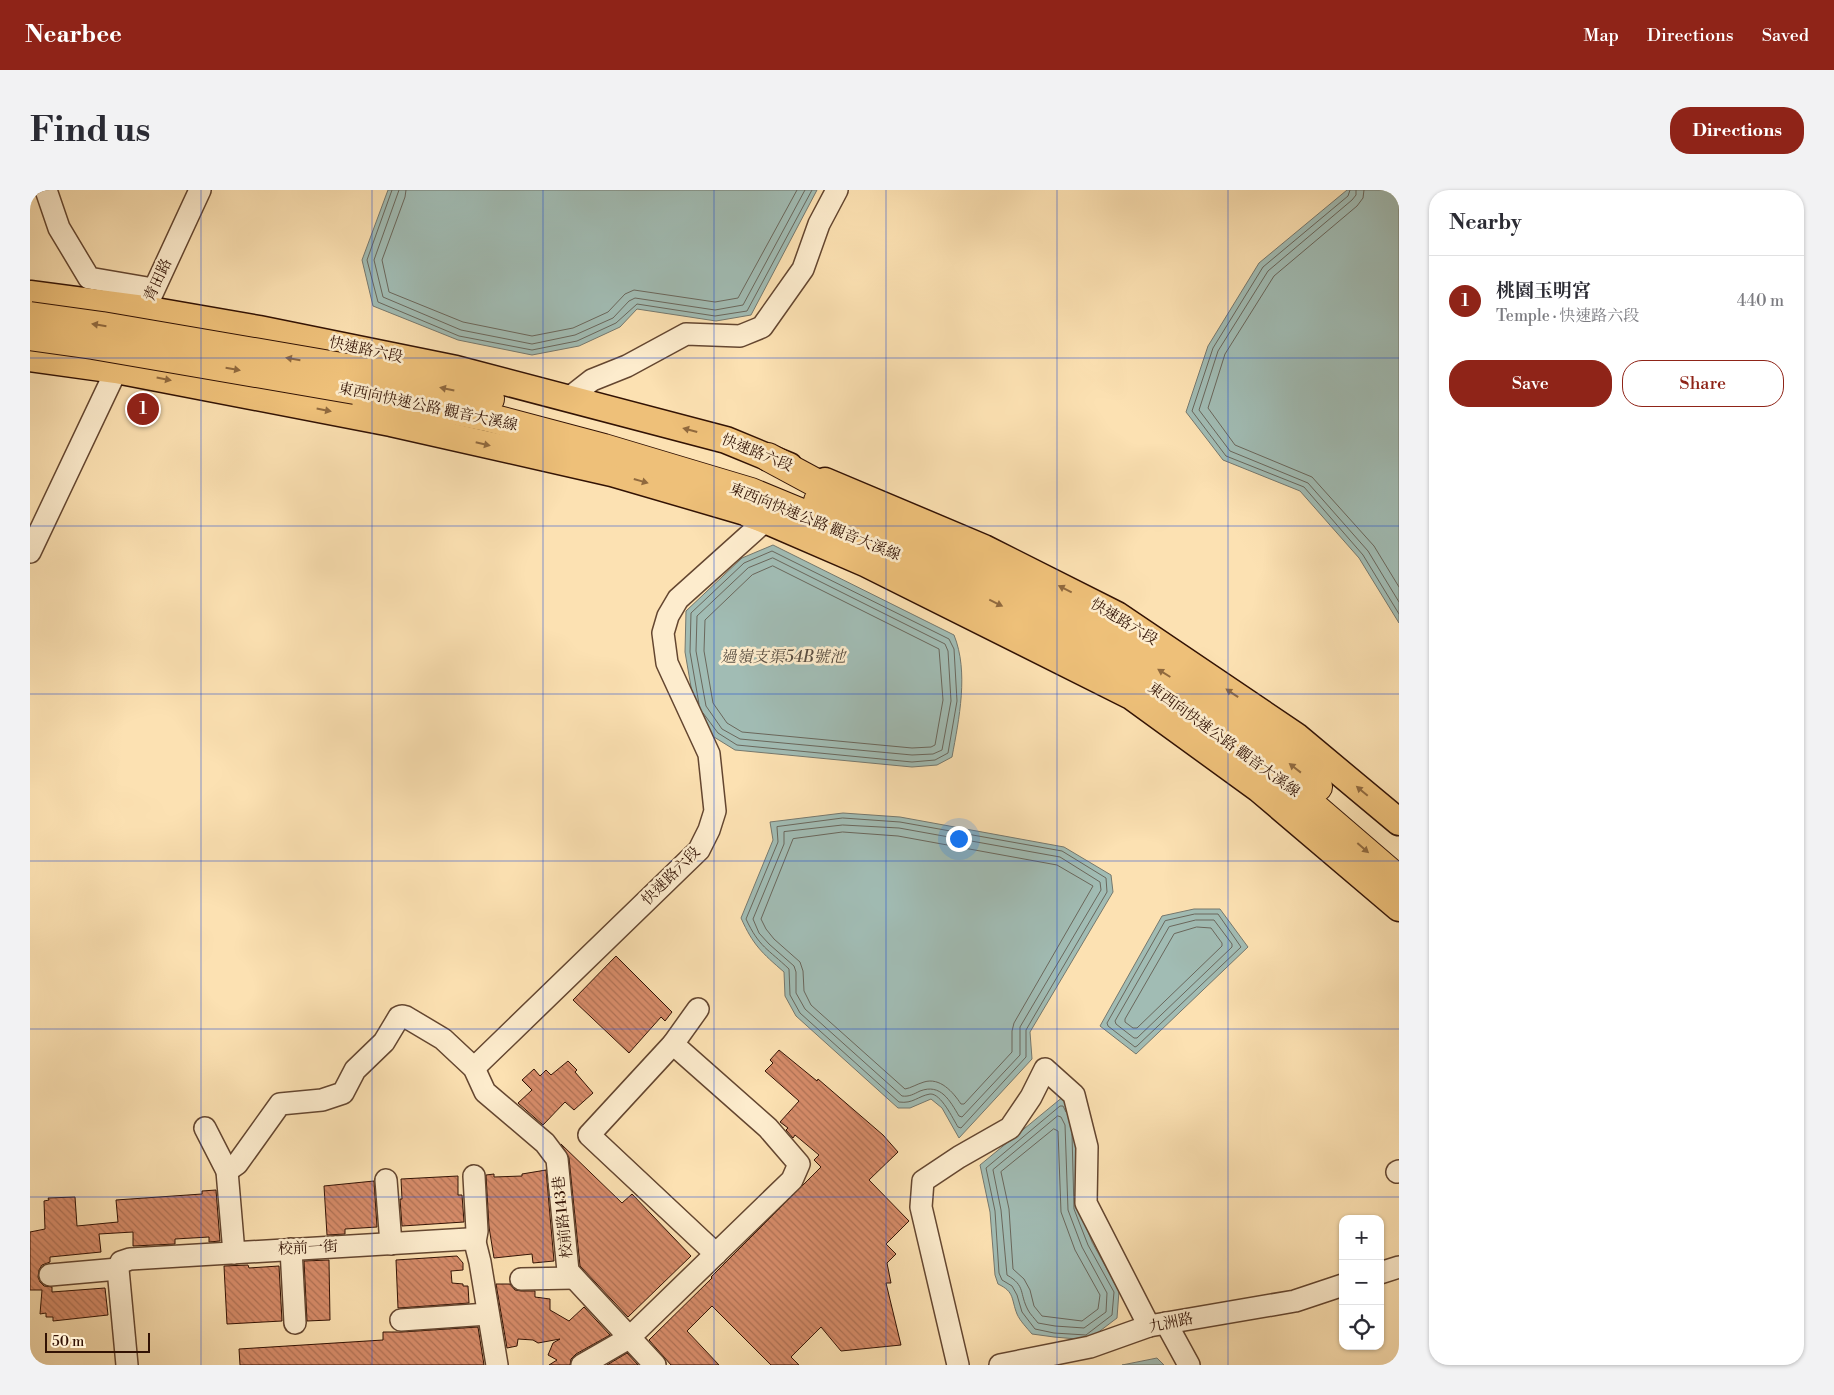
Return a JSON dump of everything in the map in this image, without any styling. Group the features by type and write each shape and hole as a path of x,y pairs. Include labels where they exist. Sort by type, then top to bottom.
{"highway":[{"name":"東西向快速公路 觀音大溪線","path":"30,316 102,326 359,370 498,401 717,464 877,522 1169,698 1306,799 1399,880"},
{"name":"東西向快速公路 觀音大溪線","path":"30,336 103,346 355,390 487,417 604,448 752,492 872,542 1087,626 1211,702 1311,780 1399,856"},
{"path":"768,457 977,582"},
{"path":"758,517 977,582"}],"main road":[{"name":"快速路六段","path":"30,294 149,299 259,329 456,369 726,440 984,548 1117,615 1296,736 1399,822"},
{"path":"30,358 116,370 391,423 612,473 758,517 868,564 1131,696 1259,789 1399,908"}],"street":[{"path":"46,190 59,228 89,278 149,299"},
{"name":"青田路","path":"30,552 200,190"},
{"path":"569,398 592,380 627,366 686,334 740,336 762,327 803,269 818,224 837,190"},
{"name":"快速路六段","path":"474,1068 699,850 709,830 715,810 709,754 667,663 663,633 668,616 678,599 758,517"},
{"path":"698,1008 673,1044 589,1135 716,1254"},
{"path":"227,1171 237,1164 280,1104 322,1100 343,1092 355,1070 384,1042 399,1017 402,1016 443,1039 474,1068"},
{"path":"582,1365 629,1338 792,1180 799,1164 768,1128 673,1044"},
{"name":"校前路143巷","path":"474,1068 485,1092 545,1143 557,1159 568,1271 656,1365"},
{"path":"958,1365 921,1207 923,1181 959,1157 1010,1128 1031,1097 1045,1069 1074,1095 1087,1147 1086,1203 1157,1325 1190,1365"},
{"path":"204,1128 227,1171 234,1253"},
{"path":"474,1176 477,1231 474,1242 480,1262 497,1365"},
{"path":"386,1180 391,1244"},
{"name":"校前一街","path":"118,1269 121,1262 130,1260 468,1239 474,1242"},
{"path":"291,1249 295,1323"},
{"path":"1384,1272 1399,1267"},
{"path":"50,1275 118,1269 127,1365"},
{"path":"521,1279 574,1278"},
{"name":"九洲路","path":"1000,1365 1090,1347 1157,1325 1295,1301 1339,1286"},
{"path":"401,1320 488,1314"}],"water":[{"path":"388,190 817,190 751,315 716,321 637,309 620,327 579,346 532,355 458,340 373,306 362,260"},
{"path":"1347,190 1399,190 1399,623 1359,558 1300,491 1223,460 1186,412 1208,346 1259,263"},
{"name":"過嶺支渠54B號池","path":"773,545 954,635 959,649 962,680 960,711 952,757 937,765 912,767 735,750 714,737 695,710 685,652 686,611 742,558"},
{"path":"843,813 900,817 1064,847 1111,875 1113,892 1030,1032 1032,1059 959,1138 942,1108 931,1099 910,1108 898,1108 796,1016 785,996 784,972 759,948 741,918 773,840 770,822"},
{"path":"1194,909 1220,909 1248,947 1136,1054 1100,1026 1162,916"},
{"path":"1064,1096 1076,1122 1079,1208 1092,1242 1119,1291 1117,1318 1088,1340 1032,1334 1018,1317 1012,1296 998,1284 995,1275 990,1212 980,1165"},
{"path":"1157,1358 1164,1365 1122,1365"}],"building":[{"path":"616,956 672,1012 665,1021 661,1017 629,1053 573,1000"},
{"path":"779,1050 817,1081 818,1079 883,1135 898,1152 869,1180 909,1221 886,1244 896,1254 887,1263 891,1283 886,1283 901,1345 841,1351 821,1327 791,1357 799,1365 771,1365 712,1306 687,1331 719,1365 671,1365 649,1340 821,1167 814,1160 819,1155 795,1135 793,1138 786,1130 788,1128 780,1122 799,1101 765,1071 773,1063 770,1060"},
{"path":"568,1061 577,1070 575,1072 593,1093 574,1110 565,1102 543,1125 518,1103 532,1090 522,1080 534,1069 540,1076 546,1070 551,1075"},
{"path":"561,1144 622,1203 632,1194 691,1256 628,1317 580,1266 569,1158"},
{"path":"546,1170 554,1261 533,1263 532,1254 494,1258 489,1227 486,1175 494,1174 494,1177 522,1176 522,1174"},
{"path":"458,1176 458,1195 462,1195 464,1222 402,1226 401,1179"},
{"path":"374,1181 377,1227 345,1229 345,1234 327,1235 324,1186"},
{"path":"216,1190 220,1241 209,1242 209,1237 175,1239 175,1244 133,1246 133,1232 99,1234 101,1252 50,1257 50,1262 42,1265 39,1270 38,1277 44,1286 52,1287 52,1292 105,1288 108,1315 53,1321 53,1317 46,1317 46,1313 40,1314 42,1290 30,1290 30,1232 45,1229 44,1201 49,1200 48,1198 75,1197 77,1226 118,1222 116,1200 202,1194 202,1191"},
{"path":"457,1256 463,1263 463,1270 451,1271 452,1283 468,1286 469,1303 398,1308 396,1260"},
{"path":"329,1260 330,1320 307,1321 304,1261"},
{"path":"248,1265 249,1268 279,1266 282,1321 227,1324 224,1266"},
{"path":"496,1284 510,1284 515,1290 535,1291 535,1297 550,1299 550,1310 569,1321 584,1307 610,1335 576,1354 571,1359 570,1365 549,1365 557,1360 548,1355 553,1343 560,1339 538,1343 533,1340 518,1339 517,1346 507,1348"},
{"path":"478,1327 484,1365 240,1365 239,1349 383,1340 383,1332"},
{"path":"627,1353 638,1365 607,1365"}],"place":[{"name":"桃園玉明宮","path":"143,409"}]}
